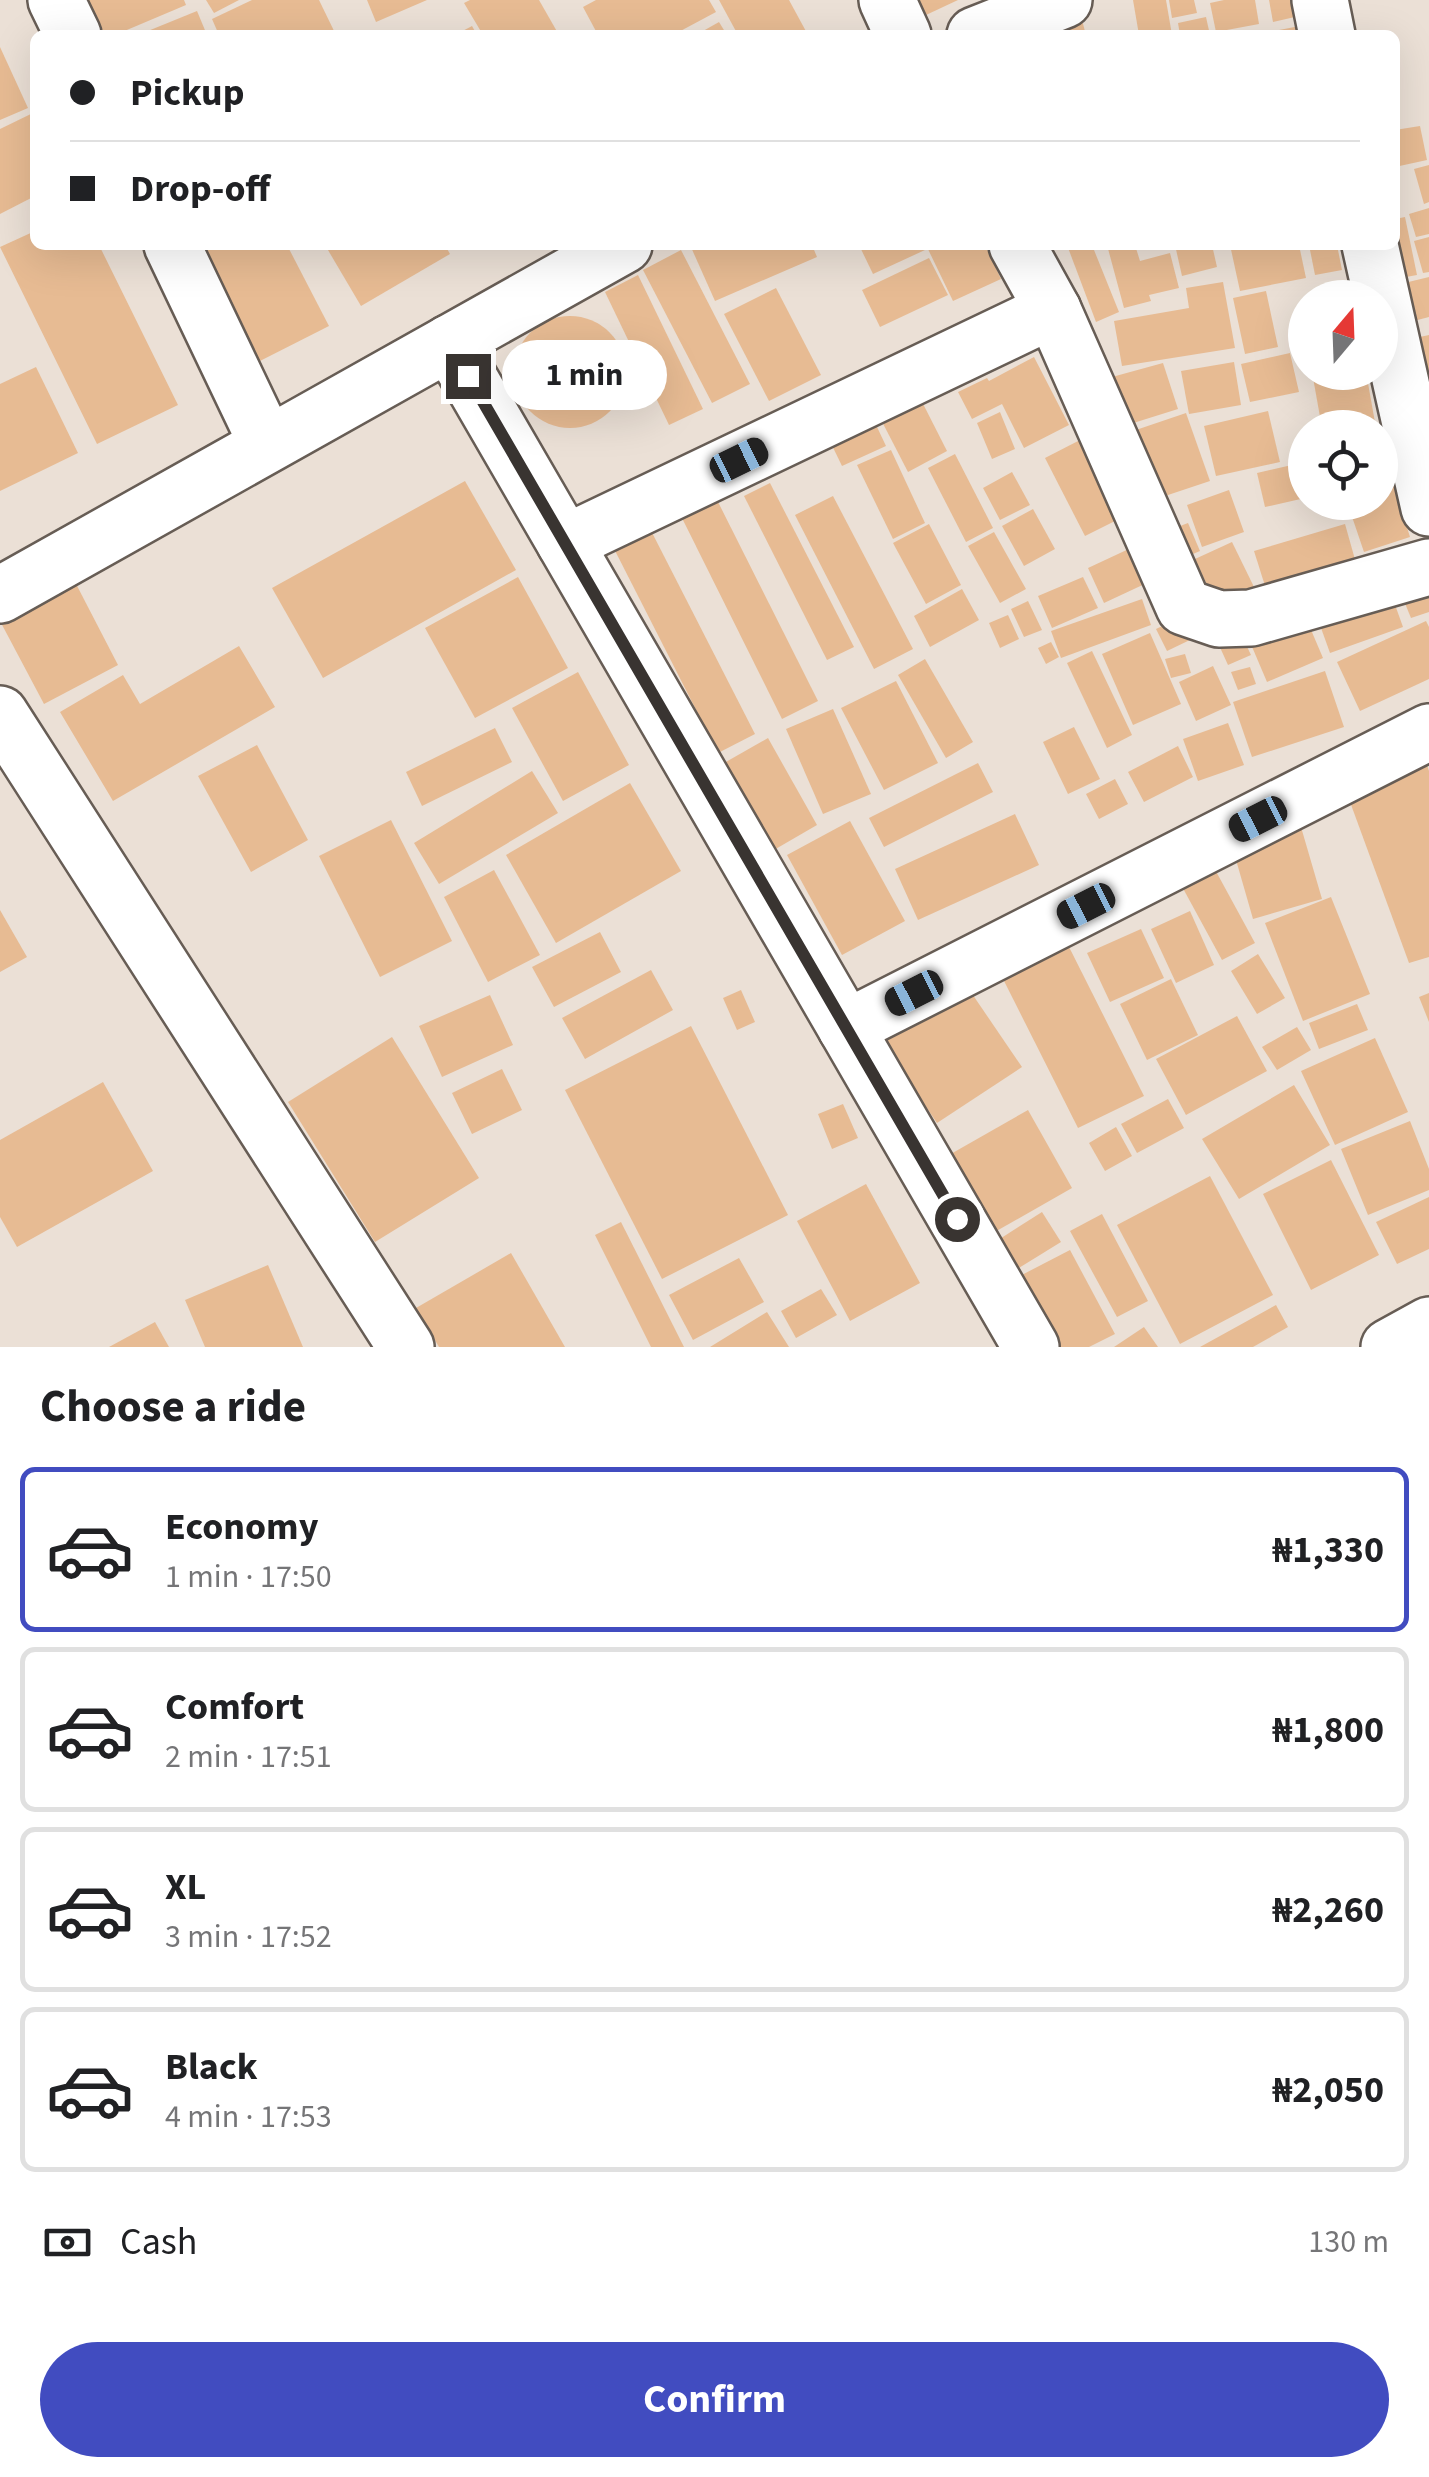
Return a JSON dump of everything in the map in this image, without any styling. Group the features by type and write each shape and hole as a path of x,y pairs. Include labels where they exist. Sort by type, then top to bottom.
{"street":[{"path":"56,0 71,30"},
{"path":"887,0 900,30"},
{"path":"988,30 1064,0"},
{"path":"1320,0 1326,30"},
{"path":"174,250 267,444"},
{"path":"0,595 615,250"},
{"path":"1020,250 1054,310 1184,607 1219,619 1251,618 1429,567"},
{"path":"1371,250 1429,508"},
{"path":"564,543 1054,310"},
{"path":"449,343 1031,1347"},
{"path":"0,714 406,1347"},
{"path":"846,1028 1429,732"},
{"path":"1390,1347 1429,1325"}],"building":[{"path":"70,0 184,0 186,5 127,30 83,30"},
{"path":"206,0 239,0 214,13"},
{"path":"252,0 319,0 334,30 217,30 212,19"},
{"path":"367,0 427,0 376,22"},
{"path":"539,0 556,30 480,30 464,3"},
{"path":"596,0 709,0 716,12 682,30 595,30 583,7"},
{"path":"719,0 789,0 805,30 735,30"},
{"path":"919,0 958,0 926,15"},
{"path":"1133,0 1166,0 1171,30 1138,30"},
{"path":"1169,0 1194,0 1197,13 1172,18"},
{"path":"1255,0 1259,24 1216,30 1210,3"},
{"path":"1269,0 1305,0 1308,14 1273,22"},
{"path":"1079,9 1085,30 1052,30"},
{"path":"197,11 205,30 150,30"},
{"path":"1206,17 1209,30 1179,30 1178,23"},
{"path":"719,22 724,30 705,30"},
{"path":"1305,25 1306,30 1279,30"},
{"path":"0,47 28,108 0,120"},
{"path":"30,114 30,199 0,214 0,129"},
{"path":"1420,126 1427,160 1400,166 1400,129"},
{"path":"1429,165 1429,202 1424,204 1414,169"},
{"path":"1429,208 1429,234 1416,237 1409,214"},
{"path":"1405,217 1417,275 1395,279 1395,250 1400,250 1400,218"},
{"path":"30,233 30,250 101,250 178,405 97,444 0,247"},
{"path":"1429,237 1429,272 1423,273 1414,241"},
{"path":"190,250 290,250 329,326 250,366"},
{"path":"328,250 448,250 450,254 361,306"},
{"path":"681,250 750,384 712,403 643,270"},
{"path":"692,250 814,250 817,257 715,301"},
{"path":"861,250 925,250 873,274"},
{"path":"928,250 987,250 1001,279 953,301"},
{"path":"1069,250 1094,250 1119,312 1096,322"},
{"path":"1108,250 1137,250 1140,261 1170,253 1179,288 1149,295 1151,301 1124,308"},
{"path":"1176,250 1213,250 1217,267 1182,276"},
{"path":"1231,250 1300,250 1306,278 1240,291"},
{"path":"1310,250 1338,250 1342,270 1315,275"},
{"path":"929,258 948,295 880,327 862,290"},
{"path":"638,275 703,409 669,425 605,292"},
{"path":"1429,277 1429,317 1402,324 1398,285"},
{"path":"1223,282 1235,348 1122,366 1114,321 1189,308 1186,288"},
{"path":"776,288 821,375 769,401 724,314"},
{"path":"1266,291 1278,347 1245,354 1233,298"},
{"path":"570,316 591,321 609,333 621,351 626,372 621,393 609,411 591,423 570,428 549,423 531,411 519,393 514,372 519,351 531,333 549,321"},
{"path":"1429,335 1429,426 1406,340"},
{"path":"1288,353 1288,390 1299,392 1250,402 1241,364"},
{"path":"1034,357 1069,425 1024,448 1002,404 972,419 958,392"},
{"path":"1234,362 1241,405 1189,414 1181,371"},
{"path":"1163,363 1178,409 1127,425 1112,377"},
{"path":"36,367 78,453 0,491 0,384"},
{"path":"916,390 947,451 908,472 876,410"},
{"path":"1315,390 1369,390 1373,410 1319,410"},
{"path":"869,410 886,446 842,466 825,431"},
{"path":"1268,411 1280,462 1216,476 1204,426"},
{"path":"1000,412 1015,449 992,459 977,423"},
{"path":"1186,413 1210,481 1153,500 1130,432"},
{"path":"1080,440 1121,518 1085,536 1045,458"},
{"path":"891,450 925,523 893,539 857,465"},
{"path":"955,454 993,528 966,542 928,468"},
{"path":"1288,466 1288,502 1265,507 1257,473"},
{"path":"1012,472 1030,505 1000,520 983,488"},
{"path":"465,481 516,570 323,678 272,588"},
{"path":"770,483 854,647 827,660 744,496"},
{"path":"710,486 818,701 782,719 675,504"},
{"path":"1229,490 1244,532 1202,547 1187,505"},
{"path":"833,496 913,649 874,669 795,515"},
{"path":"1398,499 1410,537 1364,552 1353,520 1398,520"},
{"path":"1033,509 1055,549 1024,566 1002,526"},
{"path":"643,515 755,734 718,753 606,533"},
{"path":"1188,523 1200,551 1174,562 1162,533"},
{"path":"929,524 961,585 926,604 893,543"},
{"path":"1345,524 1356,563 1266,589 1254,551"},
{"path":"994,532 1026,589 1000,603 968,546"},
{"path":"1232,542 1254,587 1216,605 1195,559"},
{"path":"1133,547 1149,582 1104,603 1088,568"},
{"path":"518,577 568,668 475,718 425,628"},
{"path":"1083,577 1098,608 1052,628 1038,596"},
{"path":"74,580 118,665 44,704 0,621"},
{"path":"1397,584 1429,591 1429,612 1411,618"},
{"path":"1389,588 1403,627 1330,653 1316,614"},
{"path":"962,589 979,620 930,647 914,616"},
{"path":"1142,599 1151,625 1061,658 1051,631"},
{"path":"1028,601 1042,630 1024,637 1011,609"},
{"path":"1303,611 1323,658 1267,682 1247,635"},
{"path":"1008,615 1019,639 1000,648 989,623"},
{"path":"1181,617 1192,639 1167,651 1156,629"},
{"path":"1426,621 1429,679 1360,711 1337,662"},
{"path":"1240,632 1251,655 1228,665 1218,643"},
{"path":"1150,633 1181,704 1133,725 1102,654"},
{"path":"1051,642 1059,657 1046,664 1038,648"},
{"path":"239,646 275,707 113,801 60,712 123,675 140,704"},
{"path":"1092,651 1132,735 1107,748 1067,663"},
{"path":"1185,654 1191,673 1171,678 1165,659"},
{"path":"925,659 973,742 946,758 898,675"},
{"path":"1213,666 1231,705 1196,721 1179,682"},
{"path":"1250,667 1256,684 1238,690 1231,672"},
{"path":"1325,671 1344,727 1252,757 1233,702"},
{"path":"578,672 629,765 563,801 512,708"},
{"path":"896,681 938,763 884,790 841,708"},
{"path":"833,709 871,794 823,814 786,729"},
{"path":"1228,723 1244,765 1198,781 1183,739"},
{"path":"1074,727 1100,779 1068,794 1043,742"},
{"path":"495,728 512,762 422,806 406,772"},
{"path":"768,738 817,825 767,854 717,767"},
{"path":"257,745 308,840 251,872 198,776"},
{"path":"1178,746 1193,777 1144,802 1128,772"},
{"path":"1426,762 1429,957 1409,963 1346,791"},
{"path":"978,763 993,792 884,847 869,818"},
{"path":"532,771 558,813 439,884 414,843"},
{"path":"1115,779 1128,804 1099,819 1086,794"},
{"path":"630,783 681,871 556,943 506,855"},
{"path":"1015,814 1039,865 918,920 895,869"},
{"path":"391,820 452,941 380,977 319,856"},
{"path":"850,821 905,921 842,955 787,855"},
{"path":"1301,827 1322,899 1253,919 1232,846"},
{"path":"1206,853 1255,943 1222,960 1173,870"},
{"path":"494,870 540,955 488,982 444,897"},
{"path":"1331,897 1370,994 1303,1021 1265,923"},
{"path":"0,910 27,957 0,972"},
{"path":"1190,911 1214,965 1176,983 1151,929"},
{"path":"1141,929 1164,978 1110,1002 1087,953"},
{"path":"600,932 621,972 554,1007 532,967"},
{"path":"1066,941 1144,1096 1078,1128 1000,973"},
{"path":"1258,954 1285,998 1257,1014 1231,971"},
{"path":"651,970 673,1010 585,1059 562,1018"},
{"path":"1171,979 1198,1035 1147,1060 1120,1004"},
{"path":"964,982 1022,1067 937,1123 880,1039"},
{"path":"741,990 755,1022 737,1030 723,998"},
{"path":"1429,993 1429,1022 1419,997"},
{"path":"490,995 513,1045 442,1077 419,1026"},
{"path":"1357,1004 1368,1030 1319,1049 1309,1023"},
{"path":"1237,1016 1267,1071 1186,1115 1156,1059"},
{"path":"691,1026 788,1215 662,1279 565,1090"},
{"path":"1297,1027 1311,1050 1277,1070 1262,1047"},
{"path":"392,1037 479,1178 375,1242 288,1102"},
{"path":"1375,1038 1408,1112 1335,1145 1301,1071"},
{"path":"502,1069 522,1110 472,1134 452,1093"},
{"path":"103,1082 153,1171 17,1247 0,1217 0,1140"},
{"path":"1294,1085 1330,1145 1239,1199 1202,1139"},
{"path":"1168,1099 1184,1128 1137,1153 1121,1124"},
{"path":"843,1104 858,1138 832,1149 818,1114"},
{"path":"1028,1110 1072,1188 993,1233 949,1155"},
{"path":"1410,1121 1429,1169 1429,1190 1368,1215 1341,1149"},
{"path":"1116,1127 1132,1156 1105,1171 1089,1143"},
{"path":"1331,1160 1379,1255 1311,1290 1263,1194"},
{"path":"1210,1176 1273,1295 1180,1344 1117,1225"},
{"path":"866,1184 920,1283 850,1321 797,1221"},
{"path":"1429,1197 1429,1249 1397,1264 1376,1222"},
{"path":"1042,1212 1061,1242 1014,1271 995,1242"},
{"path":"1102,1214 1148,1301 1117,1317 1070,1231"},
{"path":"621,1222 684,1347 651,1347 595,1235"},
{"path":"1070,1250 1115,1334 1089,1347 1049,1347 1014,1279"},
{"path":"511,1253 565,1347 439,1347 416,1308"},
{"path":"739,1258 764,1302 693,1340 669,1295"},
{"path":"268,1265 303,1347 205,1347 185,1300"},
{"path":"821,1289 837,1315 796,1338 781,1311"},
{"path":"1276,1305 1288,1327 1253,1347 1200,1347"},
{"path":"767,1312 789,1347 710,1347"},
{"path":"155,1322 169,1347 109,1347"},
{"path":"1144,1327 1158,1347 1114,1347"}],"route":[{"path":"468,376 957,1219"}]}
